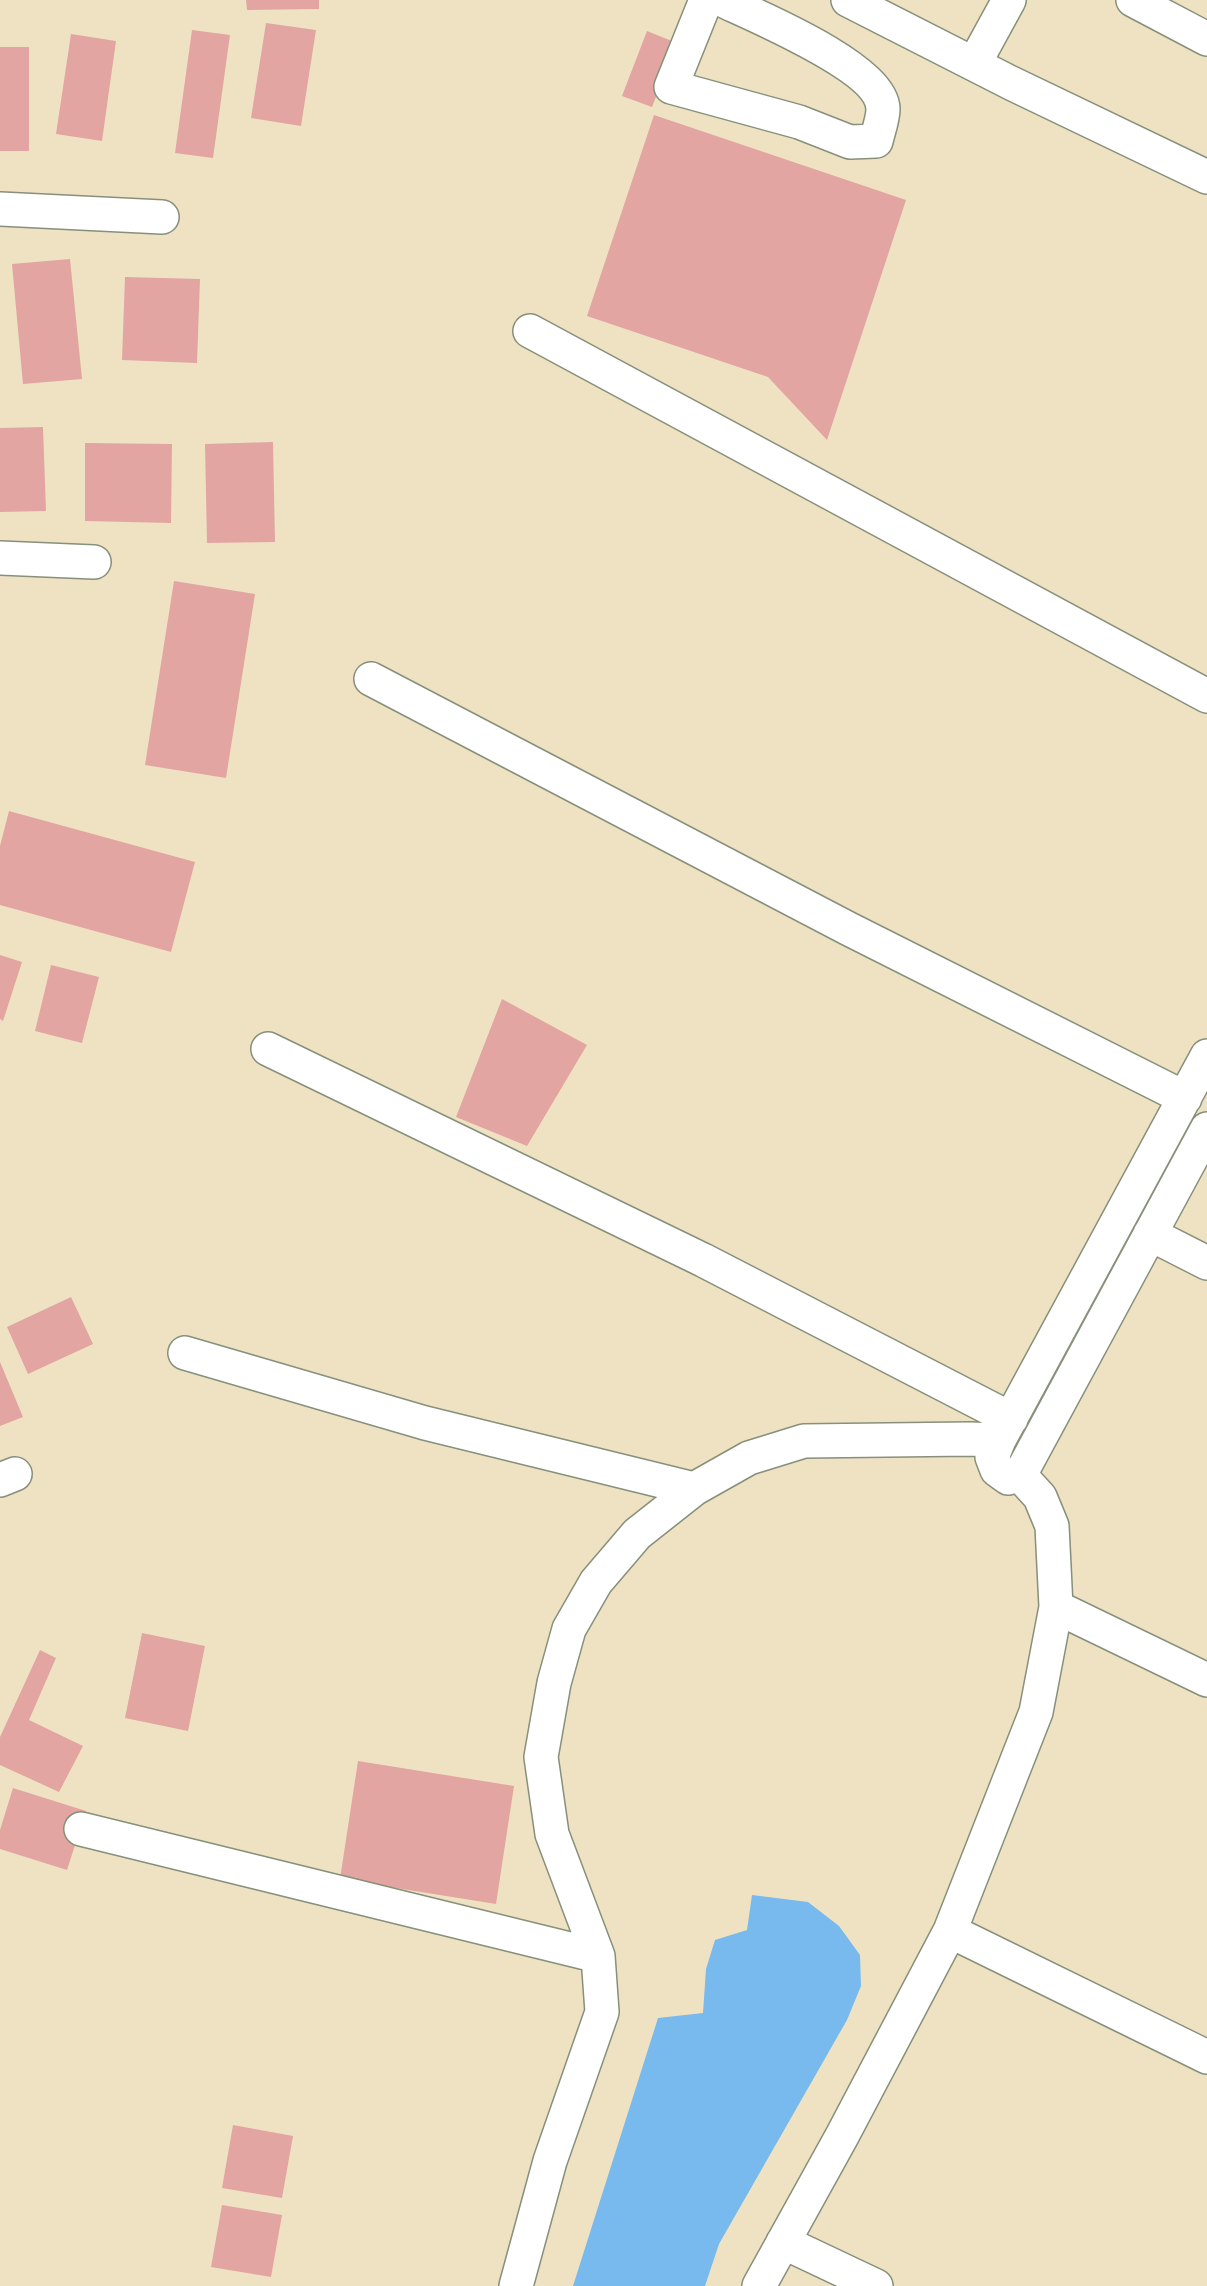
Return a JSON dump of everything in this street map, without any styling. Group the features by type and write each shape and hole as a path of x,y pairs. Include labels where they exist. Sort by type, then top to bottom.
{"street":[{"path":"706,0 671,87 799,122 850,142 876,141 884,108 873,87 848,66 816,45 722,0"},
{"path":"848,0 1207,177"},
{"path":"974,64 1010,0"},
{"path":"1133,0 1207,39"},
{"path":"0,209 162,217"},
{"path":"530,330 1207,696"},
{"path":"0,558 94,562"},
{"path":"371,679 849,929 1185,1098"},
{"path":"268,1049 693,1255 1005,1429"},
{"path":"1207,1056 1005,1429 992,1457 997,1470 1008,1478 1020,1475 1207,1129"},
{"path":"1150,1234 1207,1263"},
{"path":"184,1353 425,1423 694,1489"},
{"path":"516,2286 550,2161 602,2012 598,1956 552,1834 541,1757 554,1683 569,1629 596,1582 638,1534 694,1489 749,1458 804,1441 1005,1429"},
{"path":"759,2286 842,2136 950,1931 1036,1712 1056,1607 1052,1526 1040,1497 1020,1475"},
{"path":"1056,1607 1207,1680"},
{"path":"81,1829 598,1956"},
{"path":"950,1931 1207,2057"},
{"path":"783,2242 876,2286"}],"water":[{"path":"752,1895 808,1902 839,1926 860,1955 861,1986 847,2020 719,2244 705,2286 573,2286 658,2018 703,2013 706,1969 715,1940 747,1930"}],"building":[{"path":"246,0 319,0 319,9 247,10"},
{"path":"266,23 316,30 301,126 251,118"},
{"path":"192,30 230,35 213,158 175,153"},
{"path":"647,31 677,43 652,107 622,96"},
{"path":"71,34 116,41 102,141 56,134"},
{"path":"0,47 29,47 29,151 0,151"},
{"path":"654,115 906,200 827,440 768,377 587,316"},
{"path":"70,259 82,379 23,384 12,264"},
{"path":"125,277 200,279 197,363 122,360"},
{"path":"43,427 46,511 0,512 0,428"},
{"path":"273,442 275,542 207,543 205,444"},
{"path":"85,443 172,444 171,523 85,521"},
{"path":"174,581 255,594 226,778 145,765"},
{"path":"9,811 195,862 171,952 0,905 0,846"},
{"path":"0,955 22,962 3,1021 0,1019"},
{"path":"51,965 99,977 82,1043 35,1031"},
{"path":"502,999 587,1045 527,1146 456,1117"},
{"path":"71,1297 93,1344 28,1374 7,1327"},
{"path":"0,1362 23,1417 0,1426"},
{"path":"142,1633 205,1646 188,1731 125,1718"},
{"path":"40,1650 56,1658 29,1720 83,1746 59,1792 0,1765 0,1737"},
{"path":"358,1761 514,1786 496,1904 340,1879"},
{"path":"13,1788 86,1811 67,1870 0,1849 0,1830"},
{"path":"233,2125 293,2136 282,2198 222,2188"},
{"path":"222,2205 282,2215 271,2277 211,2267"}]}
